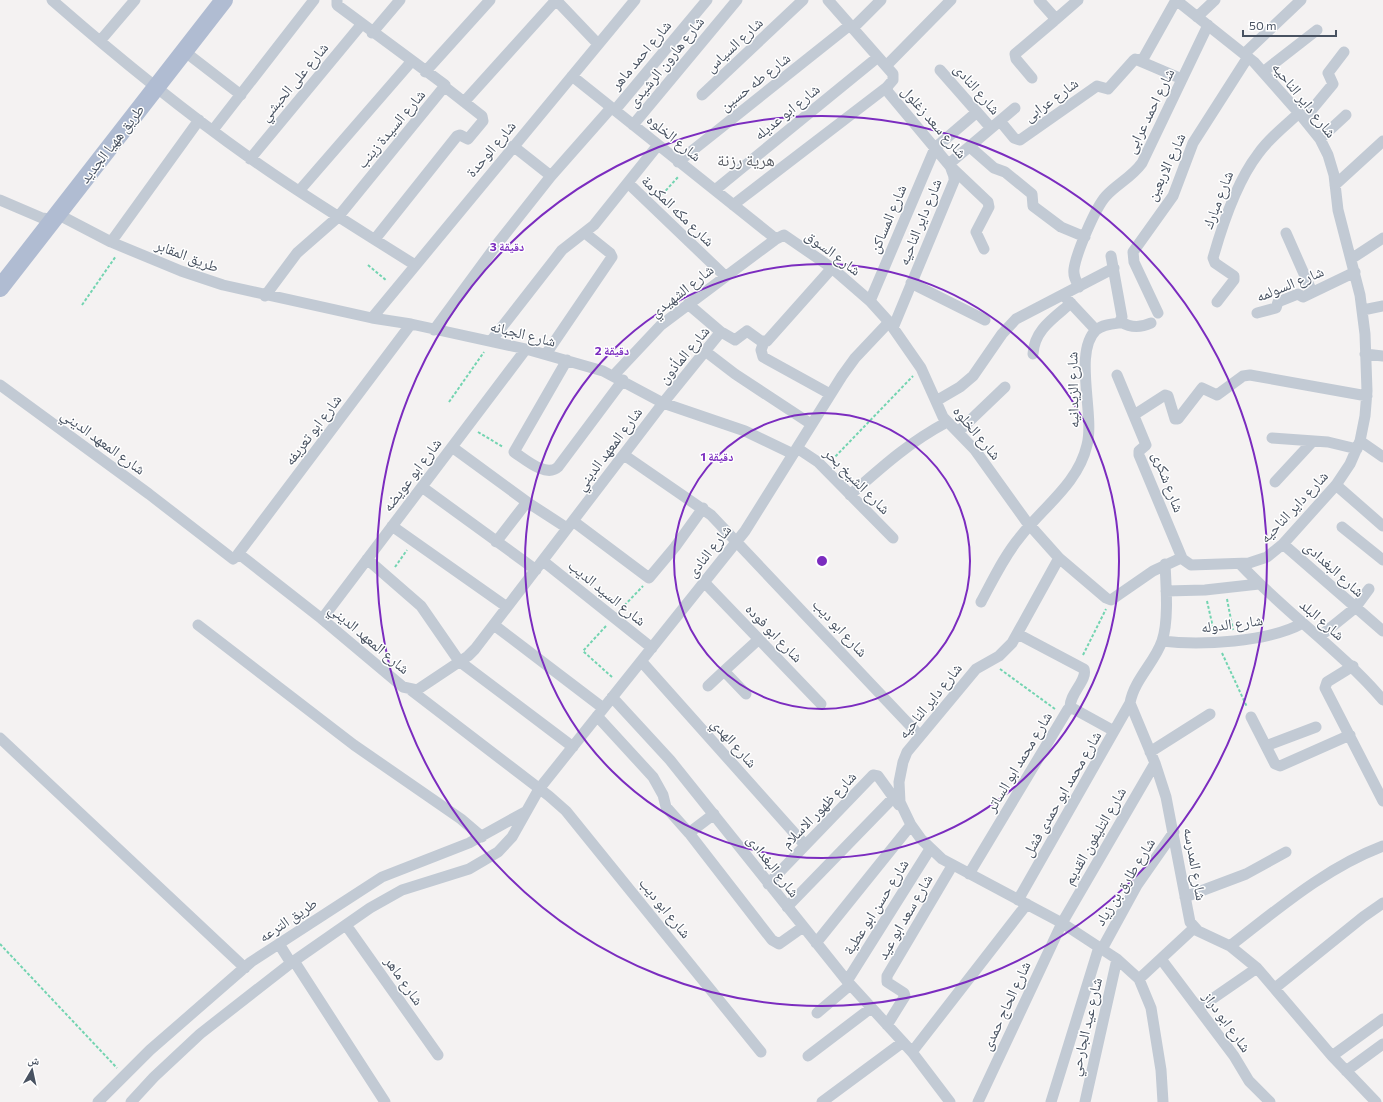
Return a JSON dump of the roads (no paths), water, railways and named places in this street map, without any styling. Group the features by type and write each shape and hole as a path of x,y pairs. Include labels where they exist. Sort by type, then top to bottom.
{"main road":[{"name":"طريق ههيا الجديد","path":"0,288 224,0"}],"street":[{"path":"100,41 136,0"},
{"path":"213,130 314,0"},
{"path":"372,33 400,0"},
{"path":"426,72 490,0"},
{"path":"464,102 556,0 598,44"},
{"name":"شارع الوحدة","path":"372,318 635,0"},
{"name":"شارع احمد ماهر","path":"434,330 498,243 551,176 613,109 707,0"},
{"name":"شارع هارون الرشيدى","path":"634,126 737,0"},
{"name":"شارع السياس","path":"702,95 803,0"},
{"name":"شارع سعد زغلول","path":"828,0 886,66 894,78 887,87 888,92 949,165 988,202 989,207 976,232 984,248"},
{"name":"شارع طه حسين","path":"683,165 852,27 881,0"},
{"path":"886,66 951,0"},
{"path":"1039,0 1055,20"},
{"path":"1032,78 1016,59 1016,52 1078,0"},
{"name":"شارع داير الناحيه","path":"1176,0 1246,55 1302,116 1320,139 1332,165 1338,210 1355,272 1363,310 1366,396 1365,416 1358,445 1336,485 1284,544 1267,557 1258,561 1240,564 1192,565 1182,558"},
{"name":"شارع عرابى","path":"995,125 1016,140 1022,139 1097,86 1108,89 1135,59 1143,59 1176,0"},
{"path":"1197,17 1215,0"},
{"path":"1246,55 1302,0"},
{"path":"55,1 156,88 250,159 338,217 415,265"},
{"name":"شارع السيدة زينب","path":"265,296 297,253 338,217 445,87 445,85 372,33 335,1"},
{"name":"شارع على الحبشي","path":"250,159 361,24"},
{"name":"شارع احمد عرابى","path":"1079,287 1074,269 1092,219 1103,200 1112,190 1132,176 1142,163 1208,25"},
{"path":"1263,72 1317,30"},
{"path":"184,51 241,95"},
{"path":"1302,116 1333,84 1328,73 1344,52"},
{"name":"شارع الاربعين","path":"1158,314 1134,262 1133,252 1173,196 1192,143 1246,55"},
{"name":"شارع ابو عديله","path":"715,190 878,57"},
{"path":"1135,59 1182,79"},
{"path":"299,191 411,62"},
{"name":"شارع النادى","path":"940,70 977,112 995,125"},
{"name":"شارع الخلوه","path":"572,76 776,239"},
{"path":"374,239 457,136 460,135 468,139 483,123 482,116 445,87"},
{"path":"733,205 887,87"},
{"name":"شارع داير الناحيه","path":"891,325 911,283 954,181 954,176 949,165 951,161 970,147 1015,108"},
{"path":"935,148 977,112"},
{"path":"1320,139 1346,115"},
{"name":"شارع مبارك","path":"1217,302 1234,280 1234,276 1215,263 1213,258 1242,177 1259,152 1302,116"},
{"path":"111,242 199,120"},
{"path":"1335,185 1383,141"},
{"path":"513,146 551,176"},
{"path":"492,341 562,250 594,225 658,146"},
{"path":"970,147 994,168 1005,172 1032,194 1033,206 1061,227 1085,237"},
{"name":"شارع المساكن","path":"870,301 935,148"},
{"name":"شارع مكه المكرمة","path":"628,183 725,276"},
{"name":"طريق المقابر","path":"0,200 46,219 66,218 111,242 202,279 265,296 372,318"},
{"path":"546,354 612,257 610,253 585,233"},
{"path":"1286,233 1312,292"},
{"name":"شارع السوق","path":"776,239 784,235 832,268 870,301"},
{"path":"1351,259 1383,238"},
{"name":"شارع الشهيدي","path":"567,360 514,452 545,471 554,470 648,337 688,304 776,239"},
{"path":"1111,256 1122,317 1120,322"},
{"path":"830,394 763,357 761,350 764,342 832,268"},
{"path":"1033,354 1035,342 1041,330 1067,299 1079,287 1114,268"},
{"name":"شارع السولمه","path":"1257,313 1276,308 1278,302 1298,294 1302,297 1355,272"},
{"path":"911,283 985,320"},
{"path":"1067,299 1096,330 1120,322 1132,327 1145,326 1151,323"},
{"path":"936,401 960,387 973,376 1012,322 1025,314 1067,299"},
{"name":"شارع الخلوه","path":"870,301 891,325 921,368 947,422 983,460 1029,525 1059,558"},
{"path":"688,304 722,333"},
{"path":"1363,310 1383,306"},
{"name":"شارع الجبانه","path":"372,318 411,324 492,341 567,360 619,378 663,403 745,431 795,451"},
{"name":"شارع ابو تعريفه","path":"238,554 411,324"},
{"name":"شارع النادى","path":"540,790 600,712 737,541 830,394 856,358 891,325"},
{"name":"شارع الزيدانيه","path":"981,602 1011,549 1029,525 1061,492 1081,463 1086,451 1090,426 1085,355 1089,341 1096,330"},
{"name":"شارع المأذون","path":"663,403 705,351 722,333 735,340 745,332 748,332 764,342"},
{"name":"شارع ابو عويضه","path":"322,619 526,349"},
{"path":"705,351 735,374 812,424"},
{"path":"1365,354 1383,356"},
{"name":"شارع شكرى","path":"1117,375 1146,445 1139,451 1139,455 1182,558"},
{"path":"1134,415 1165,395 1168,396 1175,419 1178,419 1202,388 1205,388 1215,395 1219,394 1246,375 1366,396"},
{"name":"شارع المعهد الديني","path":"0,385 149,494 233,559 238,554 322,619 403,688 412,690 421,688 460,662 475,649 663,403"},
{"path":"958,432 1005,387"},
{"path":"850,495 894,455 921,436 947,422"},
{"path":"1272,438 1358,445 1383,457"},
{"path":"1276,482 1313,441"},
{"path":"452,448 527,502 570,525 649,578 675,547 703,508"},
{"name":"شارع الشيخ بحر","path":"795,451 812,457 893,538"},
{"name":"شارع ابو ديب","path":"624,454 703,508 737,541 920,736"},
{"path":"1336,485 1383,526"},
{"path":"422,487 536,570"},
{"path":"496,542 527,502"},
{"path":"392,526 507,607"},
{"path":"1342,527 1383,560"},
{"name":"شارع البغدادى","path":"1284,544 1355,608 1383,631"},
{"path":"1059,558 1106,598 1111,600 1165,564 1182,558"},
{"name":"شارع داير الناحيه","path":"1059,558 1018,634 1006,650 992,662 976,669 907,752 900,772 899,792 904,812 930,849 952,866 1062,923 1117,959 1139,979"},
{"path":"367,559 421,606 460,662 573,747"},
{"name":"شارع السيد الديب","path":"543,561 652,648"},
{"path":"1130,703 1145,671 1162,641 1166,591 1165,564"},
{"name":"شارع البلد","path":"1240,564 1259,584 1353,666 1383,700"},
{"name":"شارع ابو فوده","path":"704,582 821,704"},
{"path":"1166,591 1205,590 1259,584"},
{"path":"1319,637 1355,608 1369,589"},
{"name":"شارع الدوله","path":"1162,641 1198,644 1235,640 1278,634 1303,623"},
{"path":"198,625 342,736 461,819 482,837"},
{"path":"494,625 600,712 653,777 663,795 666,807 772,940 779,944 803,927"},
{"path":"1018,634 1084,669 1085,673 1071,699 1067,712"},
{"path":"708,686 759,639"},
{"name":"شارع الهدي","path":"642,660 805,845"},
{"path":"1353,666 1327,682 1325,688 1383,801"},
{"path":"724,671 746,694"},
{"name":"شارع ابو ديب","path":"412,690 566,811 761,1052"},
{"name":"شارع البغدادى","path":"612,698 670,760 786,907 849,983 912,1052 950,1102"},
{"name":"شارع محمد ابو حمدى فشل","path":"912,1052 1023,902 1130,703"},
{"name":"شارع المدرسه","path":"1130,703 1155,763 1166,797 1174,832 1190,922 1194,928"},
{"name":"شارع محمد ابو الساتر","path":"969,874 1067,712 1114,732"},
{"path":"1150,752 1210,714"},
{"path":"1252,717 1275,764 1283,767 1350,735"},
{"path":"1266,746 1316,727"},
{"path":"0,738 245,968"},
{"name":"شارع التليفون القديم","path":"1062,923 1155,763"},
{"name":"شارع ظهور الاسلام","path":"768,884 873,775 878,776 904,812"},
{"name":"طريق الترعه","path":"131,1102 154,1077 200,1034 292,962 370,908 402,890 469,869 484,862 498,852 512,837 540,790"},
{"path":"786,907 894,797"},
{"name":"طريق الترعه","path":"98,1102 124,1075 245,968 279,944 382,877 482,837 526,812"},
{"path":"688,833 714,814"},
{"path":"816,943 911,824"},
{"name":"شارع طارق بن زياد","path":"1051,1102 1100,948 1136,886 1174,832"},
{"path":"1230,946 1311,884 1354,858 1383,846"},
{"name":"شارع حسن ابو عطية","path":"817,1013 849,983 930,849"},
{"path":"1185,897 1246,874 1286,852"},
{"name":"شارع سعد ابو عيد","path":"888,1025 905,996 904,993 886,980 887,976 952,866"},
{"path":"1275,988 1363,917 1383,903"},
{"name":"شارع الحاج حمدى","path":"978,1102 1062,923"},
{"name":"شارع ماهر","path":"346,925 438,1055"},
{"path":"1163,1102 1153,1019 1148,998 1139,979 1194,928 1230,946 1257,968 1332,1056 1376,1102"},
{"path":"279,944 386,1102"},
{"name":"شارع عيد الجارحي","path":"1085,1102 1117,959"},
{"name":"شارع ابو دراز","path":"1161,959 1239,1062 1249,1080 1270,1102"},
{"path":"1199,1008 1257,968"},
{"path":"808,1056 871,1008"},
{"path":"1332,1056 1383,1019"},
{"path":"822,1102 903,1042"},
{"path":"1346,1071 1383,1044"}],"district":[{"name":"هرية رزنة","path":"746,160"}]}
